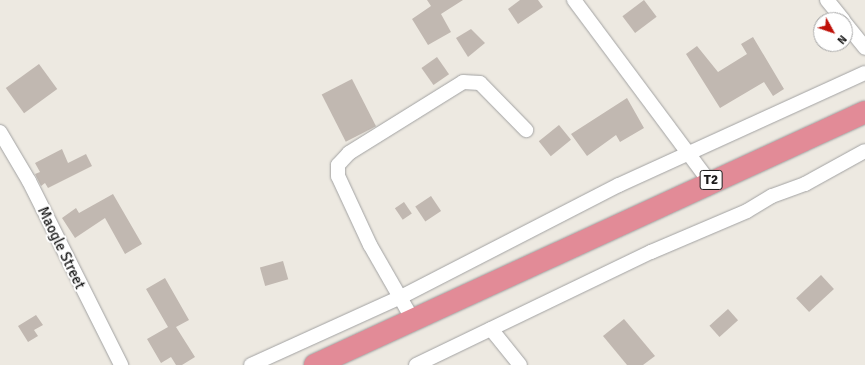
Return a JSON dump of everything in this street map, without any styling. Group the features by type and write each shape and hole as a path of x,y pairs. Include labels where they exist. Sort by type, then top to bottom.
{"highway":[{"name":"T2","path":"315,365 709,181 865,112"}],"street":[{"path":"574,0 690,153 709,181"},
{"path":"827,0 837,12"},
{"path":"853,33 865,48"},
{"path":"251,365 399,298 619,185 865,73"},
{"path":"413,320 399,298 338,176 341,160 463,82 480,83 526,130"},
{"name":"Maogle Street","path":"0,132 29,181 121,365"},
{"path":"416,365 651,252 747,211 772,196 804,184 865,151"},
{"path":"491,329 520,365"}],"building":[{"path":"427,0 463,0 441,14 451,32 428,45 412,19 431,6"},
{"path":"520,0 538,0 543,7 518,24 508,9"},
{"path":"644,0 657,17 635,33 622,16"},
{"path":"471,29 485,43 468,57 456,38"},
{"path":"753,37 784,89 773,96 764,82 720,108 686,54 697,46 718,72 747,54 741,44"},
{"path":"437,57 449,74 433,85 421,68"},
{"path":"39,64 57,89 24,113 6,88"},
{"path":"352,79 376,126 346,142 322,94"},
{"path":"627,98 644,128 620,142 616,135 587,156 571,134"},
{"path":"559,125 571,140 551,156 539,141"},
{"path":"62,149 68,163 86,154 92,166 48,188 45,183 41,186 35,174 40,172 35,163"},
{"path":"113,194 142,244 125,254 105,218 75,238 62,218 76,208 79,213"},
{"path":"431,196 441,211 425,222 415,207"},
{"path":"404,202 412,214 403,220 395,208"},
{"path":"283,261 288,279 265,286 260,268"},
{"path":"821,275 834,289 809,312 796,298"},
{"path":"165,278 189,320 176,327 195,357 182,365 176,365 171,357 161,363 147,339 168,327 146,289"},
{"path":"728,309 738,320 719,337 709,326"},
{"path":"36,315 43,325 34,330 38,336 28,342 18,326"},
{"path":"624,319 655,356 643,365 627,365 603,336"}]}
